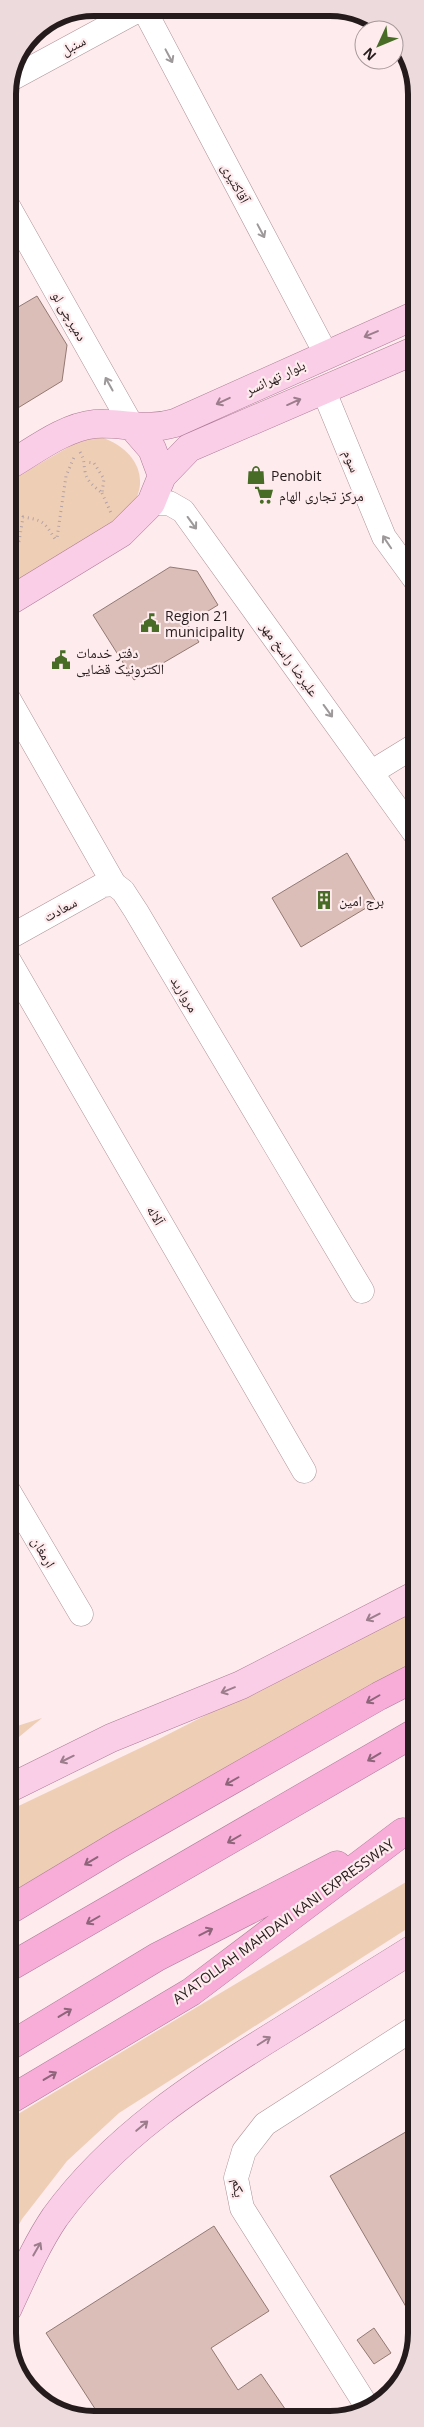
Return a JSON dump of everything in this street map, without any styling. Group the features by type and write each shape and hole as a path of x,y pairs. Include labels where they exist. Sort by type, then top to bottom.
{"highway":[{"path":"16,1906 118,1845 408,1681"},
{"path":"16,1963 408,1737"},
{"name":"AYATOLLAH MAHDAVI KANI EXPRESSWAY","path":"16,2042 157,1957 408,1829"},
{"name":"AYATOLLAH MAHDAVI KANI EXPRESSWAY","path":"16,2096 191,1992 408,1829"}],"main road":[{"name":"بلوار تهرانسر","path":"16,461 60,436 80,427 94,424 150,429 175,423 408,318"},
{"path":"16,597 121,533 151,503 162,476 189,448 408,353"},
{"path":"132,426 152,449 162,476"},
{"path":"16,1785 111,1738 240,1685 408,1599"},
{"path":"16,2291 55,2218 99,2164 145,2124 222,2067 408,1952"}],"street":[{"name":"سنبل","path":"19,75 128,16"},
{"name":"آقاکثیری","path":"148,16 326,354"},
{"name":"دمیرچی لو","path":"16,220 132,426"},
{"name":"سوم","path":"324,389 384,537 408,570"},
{"name":"علیرضا راسخ مهر","path":"151,503 169,503 183,511 408,824"},
{"name":"مروارید","path":"16,712 114,884 123,891 136,911 362,1291"},
{"path":"372,772 408,750"},
{"name":"سعادت","path":"16,934 103,885 114,884"},
{"name":"آلاله","path":"16,973 304,1471"},
{"name":"ارمغان","path":"16,1504 81,1614"},
{"name":"یکم","path":"364,2402 242,2208 236,2178 244,2152 265,2124 408,2031"}],"path":[{"path":"16,549 23,517 35,519 50,527 55,539 57,538 68,470 74,456 79,452"},
{"path":"102,493 104,479 94,463 86,462 84,471 90,482 102,493 110,511"},
{"path":"16,531 19,542"}],"shaded area":[{"path":"101,437 126,452 139,472 140,484 137,496 131,508 120,520 16,582 16,477 87,438"},
{"path":"408,1612 408,1666 171,1799 16,1889 16,1807 157,1740"},
{"path":"42,1718 16,1739 16,1726"},
{"path":"408,1881 408,1928 119,2113 67,2161 22,2219 16,2230 16,2115"}],"building":[{"path":"37,296 67,345 62,381 16,409 16,308"},
{"name":"Region 21 municipality","path":"170,567 197,571 218,605 187,624 199,642 134,680 93,615"},
{"name":"برج امین","path":"347,853 376,902 301,947 272,898"},
{"path":"408,2131 408,2310 330,2176"},
{"path":"214,2226 269,2311 211,2348 238,2390 261,2374 286,2411 96,2411 46,2333"},
{"path":"374,2328 391,2353 374,2364 357,2340"}],"place":[{"name":"Penobit","path":"256,475"},
{"name":"مرکز تجاری الهام","path":"264,495"},
{"name":"Region 21 municipality","path":"150,623"},
{"name":"دفتر خدمات الکترونیک قضایی","path":"61,660"},
{"name":"برج امین","path":"324,900"}]}
